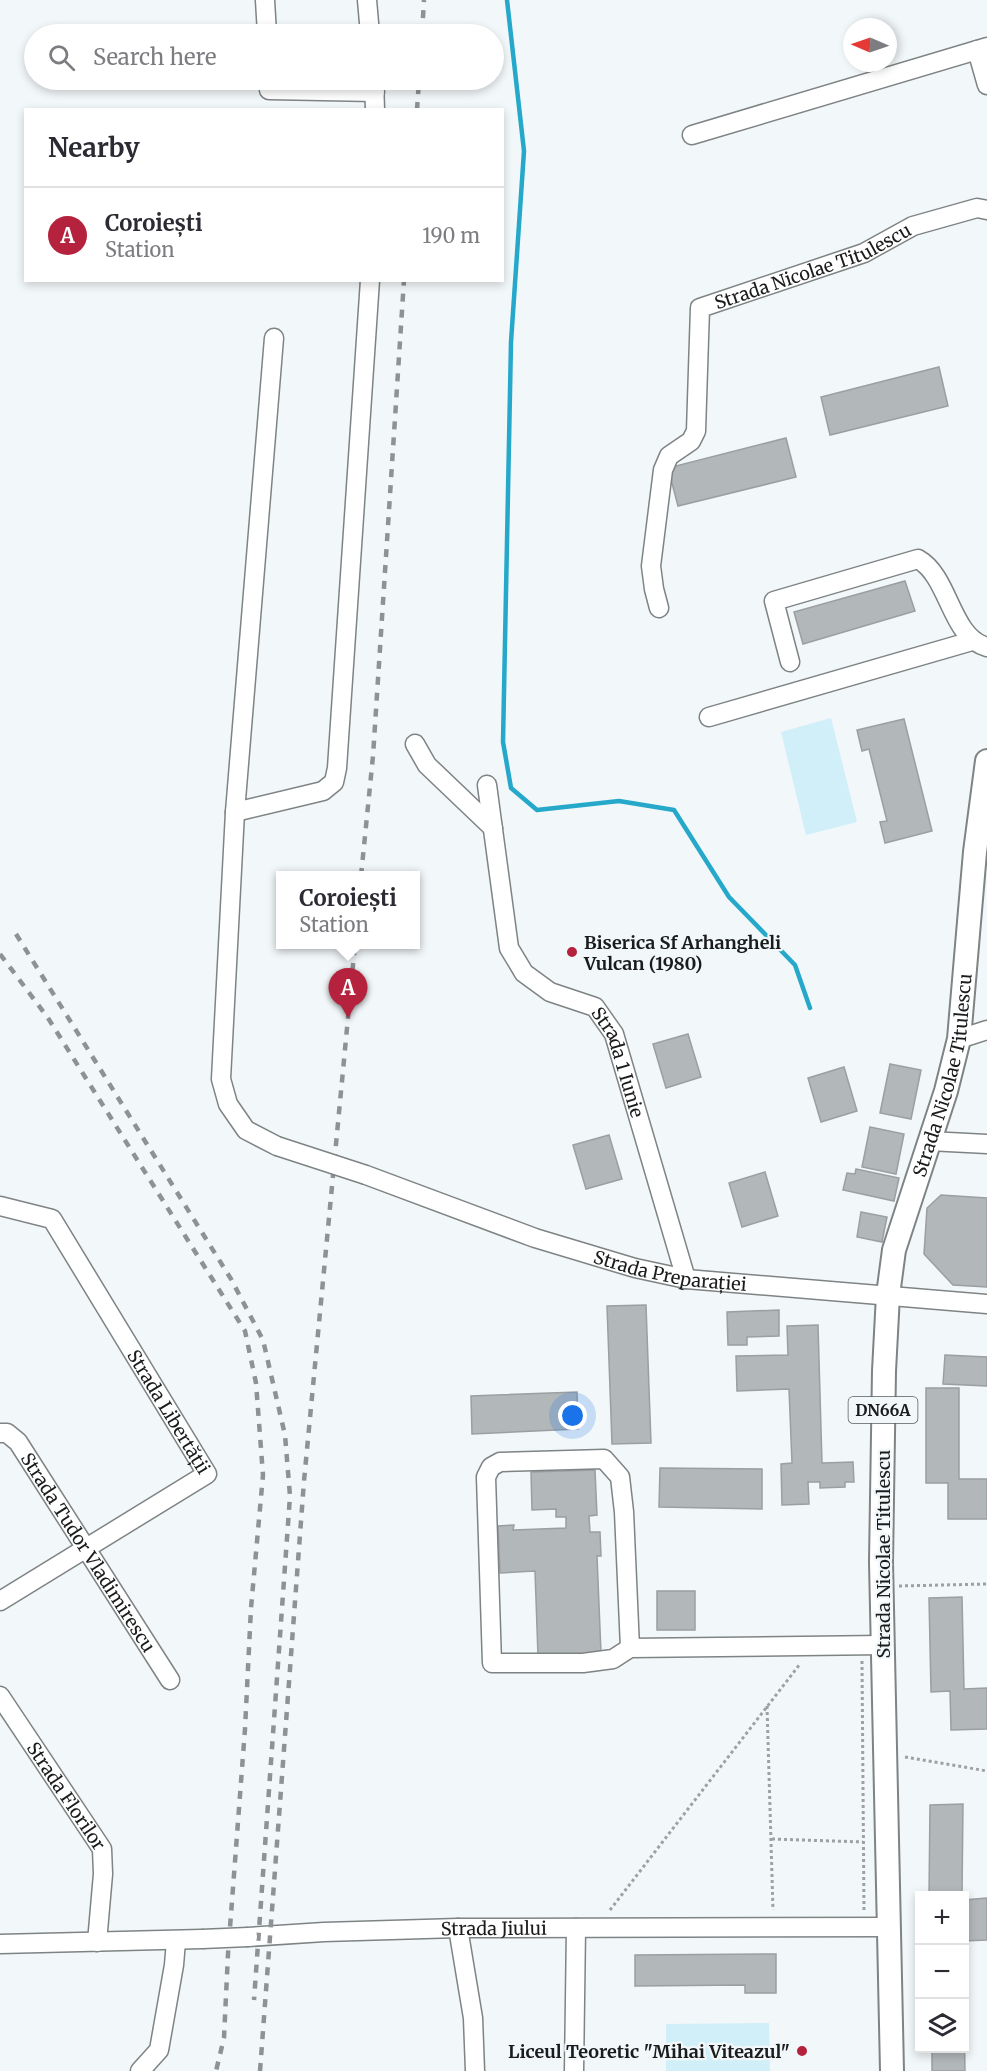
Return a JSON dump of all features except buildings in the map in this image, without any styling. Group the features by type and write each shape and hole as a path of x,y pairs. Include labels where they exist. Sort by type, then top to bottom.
{"main road":[{"name":"Strada Nicolae Titulescu","path":"892,2071 885,1753 873,1645 882,1586 882,1466 888,1295 894,1250 946,1091 959,1040 980,869 987,761"}],"street":[{"path":"265,0 266,24"},
{"path":"367,0 369,24"},
{"path":"692,135 982,49 987,85"},
{"path":"269,90 375,94"},
{"name":"Strada Nicolae Titulescu","path":"659,608 651,566 663,470 669,456 691,441 696,431 700,308 864,253 913,226 977,208 987,210"},
{"path":"235,812 323,790 334,782 338,756 370,282"},
{"name":"Strada Preparației","path":"274,338 235,812 221,1079 228,1104 246,1130 277,1146 366,1175 535,1238 635,1268 686,1279 730,1284 987,1304"},
{"path":"790,662 774,601 918,559 924,563 938,582 964,631 980,644"},
{"path":"709,717 980,644"},
{"path":"415,744 427,765 493,828"},
{"name":"Strada 1 Iunie","path":"487,785 509,948 524,973 550,992 595,1007 614,1034 686,1279"},
{"path":"959,1040 987,1030"},
{"path":"929,1141 987,1144"},
{"name":"Strada Libertății","path":"0,1206 52,1219 207,1473 0,1601"},
{"name":"Strada Tudor Vladimirescu","path":"0,1433 7,1433 18,1442 170,1680"},
{"path":"630,1648 624,1512 620,1477 604,1459 500,1462 491,1467 486,1477 492,1663 593,1662 614,1659 630,1648 873,1645"},
{"name":"Strada Florilor","path":"0,1696 102,1849 103,1874 97,1942"},
{"name":"Strada Jiului","path":"0,1944 176,1941 324,1932 458,1928 890,1927"},
{"path":"458,1928 473,2018 475,2071"},
{"path":"574,2071 576,1928"},
{"path":"140,2071 159,2050 176,1941"}],"path":[{"path":"882,1586 987,1584"},
{"path":"864,1926 863,1842 873,1645"},
{"path":"596,1928 814,1646"},
{"path":"767,1706 773,1927"},
{"path":"885,1753 987,1771"},
{"path":"771,1839 863,1842"}],"shaded area":[{"path":"831,718 857,822 806,835 781,732"},
{"path":"769,2023 770,2071 666,2071 666,2024"}],"waterway":[{"path":"507,0 524,151 511,342 503,742 511,788 537,810 619,801 674,810 729,897 795,965 810,1008"}],"railway":[{"path":"423,24 424,0"},
{"path":"417,108 418,90"},
{"path":"362,871 373,756 404,282"},
{"path":"16,934 231,1279 263,1340 285,1435 290,1496 254,2000"},
{"path":"260,2071 304,1481 355,949"},
{"path":"0,954 48,1018 245,1331 256,1383 263,1475 251,1608 224,2038 216,2071"}],"place":[{"name":"Biserica Sf Arhangheli Vulcan (1980)","path":"572,952"},
{"name":"Coroiești","path":"348,1018"},
{"name":"Liceul Teoretic \"Mihai Viteazul\"","path":"802,2051"}]}
